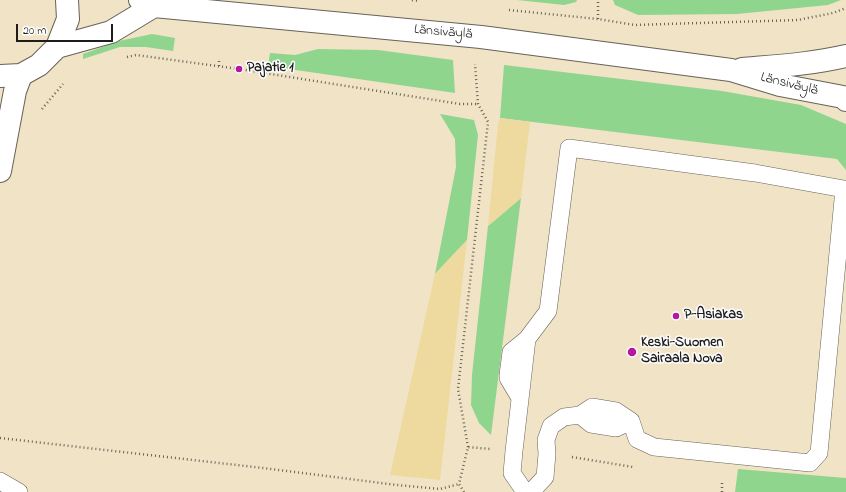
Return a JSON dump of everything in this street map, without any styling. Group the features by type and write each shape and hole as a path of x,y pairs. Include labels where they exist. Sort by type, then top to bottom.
{"main road":[{"path":"0,170 15,91 10,76 40,65 57,47 68,19 67,0"},
{"name":"Länsiväylä","path":"57,47 111,32 147,3 480,37 731,70 780,85 843,97 846,100"},
{"name":"Länsiväylä","path":"731,70 846,56"}],"lane":[{"path":"525,492 512,473 527,339 548,311 569,148 755,173 844,189 819,453 810,463 654,447 637,439 631,421 616,428 591,424 580,415 564,417 551,426 546,440 547,454 545,477 530,492"},
{"path":"0,481 19,492"}],"path":[{"path":"412,0 420,1"},
{"path":"598,0 598,19"},
{"path":"504,10 598,19 635,25 798,20 833,13 846,8"},
{"path":"120,58 136,55 218,66 460,104 478,104"},
{"path":"218,66 219,58"},
{"path":"464,492 460,484 468,447 458,389 488,122 478,104 475,62"},
{"path":"8,127 23,126 36,116 65,81"},
{"path":"0,438 397,485 440,489 460,484"},
{"path":"468,447 514,451"},
{"path":"547,454 638,468"},
{"path":"716,480 723,481 722,492"}],"green space":[{"path":"517,0 577,0 576,2 564,5"},
{"path":"613,0 841,0 828,5 737,14 638,15 615,5"},
{"path":"152,34 175,38 173,51 146,47 120,47 83,59 83,54 119,41"},
{"path":"318,49 378,50 453,60 455,93 268,66 270,53 295,55"},
{"path":"504,65 722,91 801,105 846,124 846,170 837,159 500,118"},
{"path":"440,114 474,120 478,135 467,240 435,274 456,167 455,139"},
{"path":"521,198 491,435 479,423 471,405 472,375 488,226"},
{"path":"738,469 846,478 846,492 735,492"}],"sand":[{"path":"500,118 530,122 521,198 488,226 498,124"},
{"path":"467,240 440,480 390,475 435,274"}],"place":[{"name":"Pajatie 1","path":"239,69"},
{"name":"P-Asiakas","path":"676,316"},
{"name":"Keski-Suomen Sairaala Nova","path":"632,352"}]}
